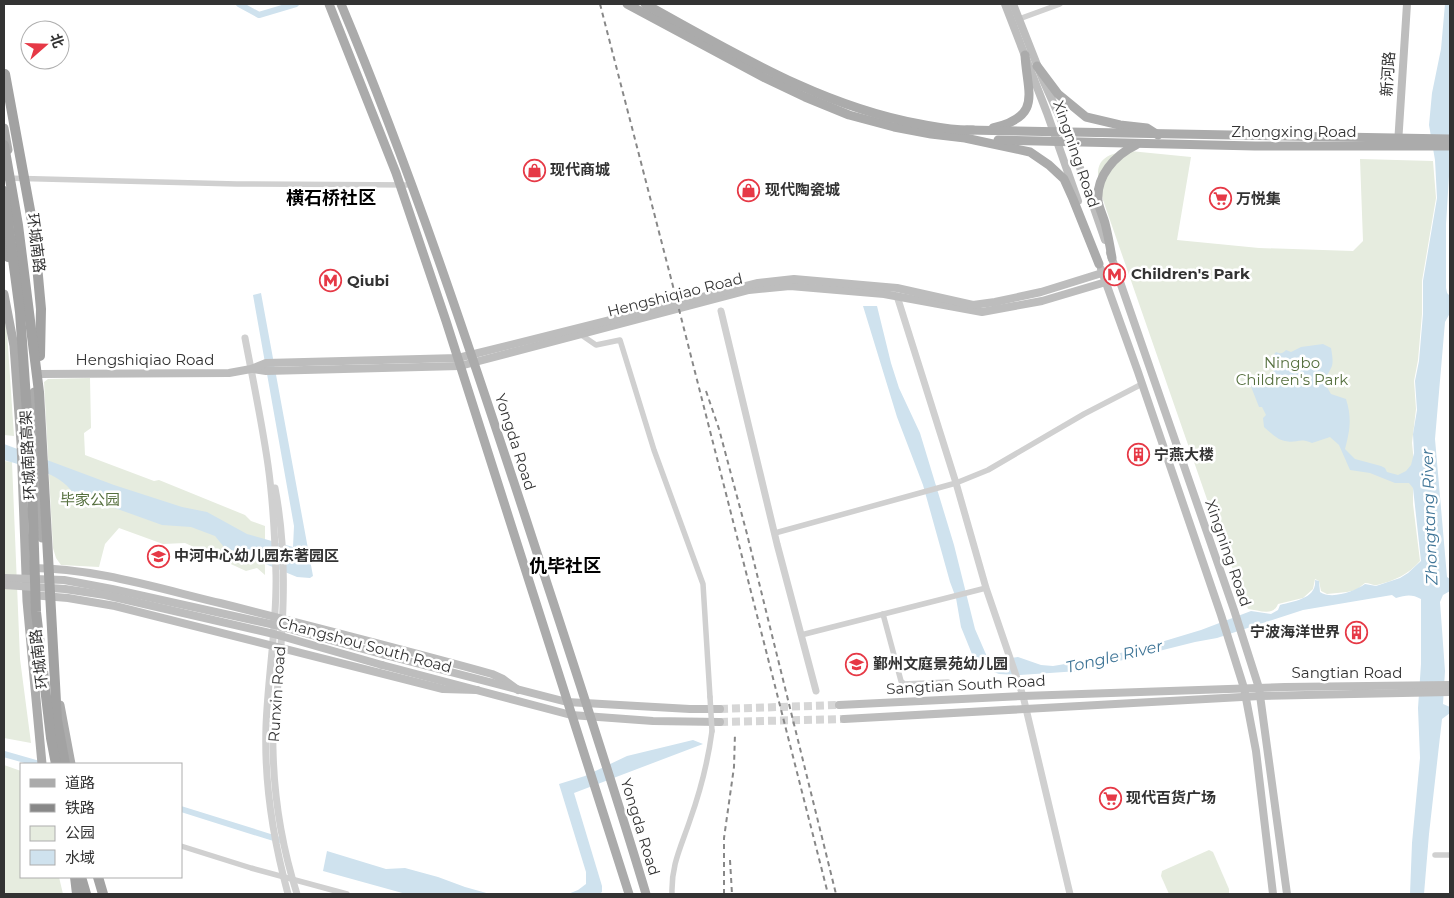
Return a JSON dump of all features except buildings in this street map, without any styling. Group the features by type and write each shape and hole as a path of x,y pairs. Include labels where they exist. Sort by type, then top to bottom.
{"highway":[{"path":"4,73 34,232 41,309 39,392"},
{"name":"环城南路高架","path":"4,145 18,226 39,392 57,720 65,763"},
{"name":"环城南路高架","path":"4,191 20,312 32,486 36,612 50,738 56,763"},
{"path":"4,231 20,312"},
{"path":"75,878 77,894"},
{"path":"81,878 86,894"},
{"path":"96,878 97,894"},
{"path":"96,878 103,894"}],"main road":[{"name":"Yongda Road","path":"341,4 413,185 473,359 604,754 646,894"},
{"path":"627,4 765,78 805,97 850,111"},
{"path":"645,4 768,70 850,111"},
{"name":"Xingning Road","path":"1005,4 1055,137 1142,384 1244,688"},
{"name":"Xingning Road","path":"1013,4 1037,66 1071,142 1234,610 1259,688 1287,894"},
{"name":"新河路","path":"1398,143 1407,4"},
{"name":"Yongda Road","path":"330,6 400,185 459,362 629,894"},
{"name":"Xingning Road","path":"966,134 1008,124 1024,112 1030,96 1025,55"},
{"name":"Xingning Road","path":"1037,66 1058,94 1086,117"},
{"name":"Zhongxing Road","path":"850,111 894,127 930,134 966,134 1035,142 1066,132 1450,146"},
{"name":"Zhongxing Road","path":"1086,117 1120,125 1148,128 1158,135"},
{"name":"环城南路","path":"4,128 8,179 22,234 28,298 34,378 37,475 52,667 71,763"},
{"name":"Xingning Road","path":"966,134 1030,152 1049,165 1064,179 1099,264"},
{"name":"Zhongxing Road","path":"1055,137 1071,142 1138,144 1398,143 1420,139 1450,139"},
{"name":"Xingning Road","path":"1112,258 1109,240 1098,203 1098,192 1107,169 1114,159 1138,144"},
{"name":"Hengshiqiao Road","path":"473,359 758,283 778,280 897,288 973,305 1041,292 1102,273"},
{"name":"Hengshiqiao Road","path":"39,374 229,373 251,369 266,363 459,362 580,334 749,290 765,288 790,286 884,294 974,312 989,312 1042,301 1106,282"},
{"name":"环城南路","path":"4,294 14,346 21,443 26,595 42,763"},
{"path":"26,568 82,571 130,581 492,674 503,679 518,690"},
{"name":"Changshou South Road","path":"4,578 64,580 112,589 275,625 567,702 720,709"},
{"name":"Changshou South Road","path":"4,585 65,589 114,597 274,634 571,715 653,722 720,722"},
{"path":"26,595 47,596 115,606 443,689 477,690"},
{"name":"Sangtian Road","path":"1246,697 1396,690 1450,685"},
{"path":"1244,688 1256,751 1273,894"},
{"name":"Sangtian Road","path":"1244,688 1450,692"},
{"name":"Sangtian South Road","path":"839,705 1244,688"},
{"name":"Sangtian South Road","path":"844,719 1246,697"},
{"path":"71,878 77,894"},
{"path":"102,878 107,894"}],"street":[{"path":"1019,19 1060,4"},
{"path":"8,179 237,184 413,185"},
{"path":"897,296 956,483 986,588 1023,696 1070,894"},
{"path":"721,311 775,533 816,690"},
{"path":"580,334 596,345 620,340 654,450 703,584 712,731 710,751 692,812 675,858 672,894"},
{"name":"Runxin Road","path":"245,338 280,519 284,564 284,611 273,738 275,792 286,857 297,894"},
{"path":"775,533 956,483 988,470 1084,414 1142,384"},
{"name":"Runxin Road","path":"268,463 276,575 275,617 266,725 268,790 271,819 288,894"},
{"path":"801,635 986,588"},
{"path":"883,614 901,682 904,684 948,682"},
{"path":"182,846 347,894"},
{"path":"1434,855 1450,855"}],"green space":[{"name":"Ningbo Children's Park","path":"1130,151 1191,157 1177,240 1259,248 1353,251 1363,241 1360,159 1433,161 1436,198 1422,281 1422,314 1414,381 1416,409 1412,443 1413,504 1420,561 1406,573 1376,585 1365,583 1356,590 1327,594 1321,591 1319,581 1315,579 1313,589 1303,598 1278,604 1276,608 1269,612 1248,609 1218,531 1100,189 1098,172 1103,160 1118,153"},
{"path":"4,316 7,332 14,436 4,435"},
{"name":"毕家公园","path":"90,378 91,428 84,433 85,455 154,481 159,480 245,515 251,521 265,526 265,575 257,568 246,571 185,543 163,544 119,528 105,544 99,567 61,565 56,558 53,548 44,382 48,379"},
{"path":"4,461 12,462 20,659 31,743 4,738"},
{"path":"4,765 20,771 20,878 59,878 63,894 4,894"},
{"path":"1209,850 1213,852 1229,893 1169,894 1161,876 1162,871"}],"water":[{"path":"1445,4 1450,4 1450,160 1446,224 1446,288 1450,296 1450,313 1445,322 1435,439 1447,577 1450,579 1450,591 1443,595 1440,602 1445,671 1443,704 1450,707 1450,713 1442,719 1424,894 1410,894 1412,843 1420,758 1418,708 1421,664 1421,599 1415,596 1396,598 1392,595 1303,610 1217,638 1079,671 1020,675 999,674 978,666 961,627 956,598 923,485 897,417 863,306 877,306 891,363 899,388 920,433 954,545 975,629 988,659 997,660 1018,657 1041,665 1053,666 1089,660 1138,649 1201,630 1251,611 1271,614 1278,610 1280,605 1308,595 1315,586 1315,580 1319,581 1320,592 1337,595 1350,592 1365,584 1376,586 1400,578 1421,561 1413,488 1409,483 1395,483 1370,473 1350,470 1339,445 1330,437 1312,443 1304,441 1289,442 1276,437 1264,427 1263,418 1266,415 1262,407 1259,407 1250,384 1253,381 1260,387 1267,387 1275,367 1275,363 1271,358 1276,352 1281,353 1286,350 1291,352 1301,347 1323,344 1331,348 1332,367 1324,382 1331,394 1346,399 1350,424 1345,449 1355,459 1381,466 1387,472 1398,475 1406,471 1411,465 1414,453 1413,434 1417,410 1415,381 1419,361 1423,314 1423,281 1437,198 1435,160 1429,125 1432,93 1441,49"},
{"path":"261,293 313,576 310,578 297,577 224,547 215,536 191,527 162,525 73,493 67,486 51,475 4,460 4,444 114,485 182,507 207,512 247,534 293,547 294,526 253,295"},
{"path":"693,740 703,744 574,793 602,886 602,892 599,894 568,894 586,884 586,872 559,784 585,776 627,756"},
{"path":"327,851 386,869 405,868 490,894 406,894 323,871"}],"waterway":[{"path":"239,4 259,15 296,4"},
{"path":"4,754 36,763"},
{"path":"182,809 280,840"}],"tunnel":[{"path":"720,709 839,705"},
{"path":"720,722 844,719"}],"railway":[{"path":"600,4 828,894"},
{"path":"706,391 719,429 747,534 836,894"},
{"path":"724,894 724,838 734,767 735,733"},
{"path":"730,860 732,894"}],"place":[{"name":"现代商城","path":"534,170"},
{"name":"现代陶瓷城","path":"749,190"},
{"name":"万悦集","path":"1220,199"},
{"name":"Children's Park","path":"1115,274"},
{"name":"Qiubi","path":"331,281"},
{"name":"宁燕大楼","path":"1138,455"},
{"name":"中河中心幼儿园东著园区","path":"158,556"},
{"name":"宁波海洋世界","path":"1356,632"},
{"name":"鄞州文庭景苑幼儿园","path":"857,664"},
{"name":"现代百货广场","path":"1110,798"}],"district":[{"name":"横石桥社区","path":"331,198"},
{"name":"仇毕社区","path":"565,566"}],"water label":[{"name":"Zhongtang River","path":"1429,517"},
{"name":"Tongle River","path":"1114,656"}]}
